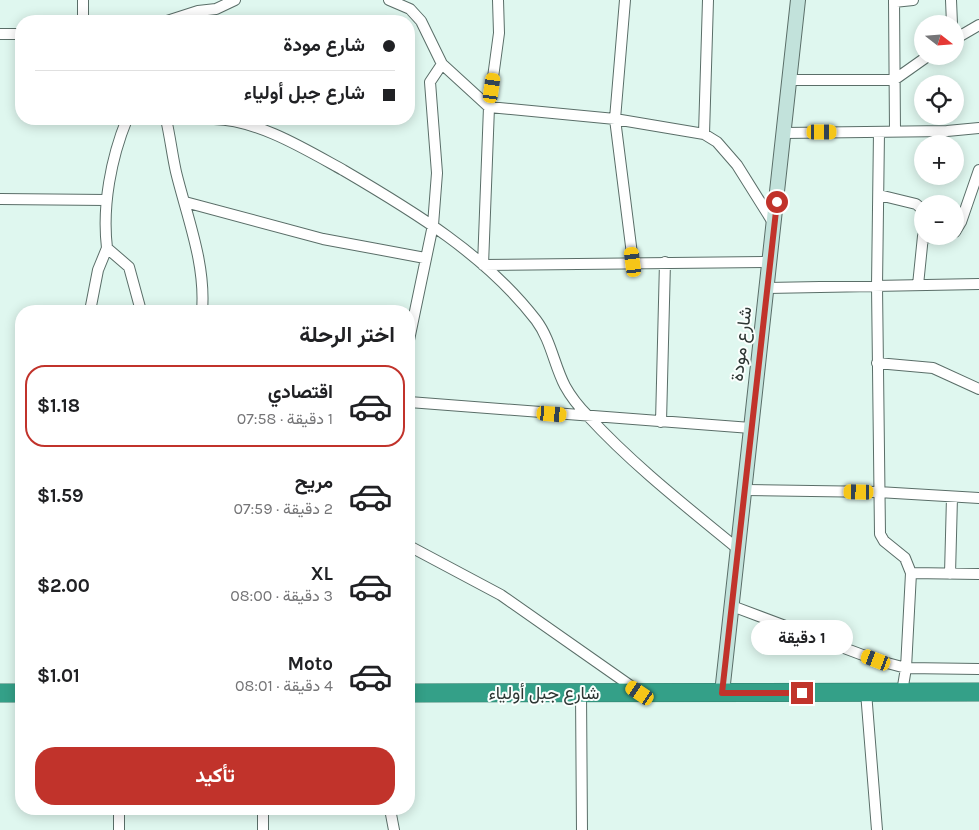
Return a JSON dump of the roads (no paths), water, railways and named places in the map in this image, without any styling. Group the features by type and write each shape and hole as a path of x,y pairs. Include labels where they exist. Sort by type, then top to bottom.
{"highway":[{"name":"شارع جبل أولياء","path":"415,693 979,692"},
{"path":"0,693 15,693"}],"street":[{"path":"83,0 83,15"},
{"path":"186,15 198,11 216,9 235,0"},
{"path":"388,0 410,9 421,21 442,64 489,107 615,119 704,134 717,142 737,165 774,225"},
{"path":"483,265 489,107 499,33 498,0"},
{"path":"625,0 615,119 633,262"},
{"path":"704,134 708,0"},
{"name":"شارع مودة","path":"722,693 798,0"},
{"path":"895,131 894,1 913,0"},
{"path":"951,0 952,15"},
{"path":"964,34 979,25"},
{"path":"0,34 15,34"},
{"path":"415,311 433,225 437,173 430,82 442,64"},
{"path":"790,80 894,80 915,65"},
{"path":"91,305 98,270 107,248 104,227 106,200 125,125"},
{"path":"167,125 176,171 201,274 202,305"},
{"path":"246,125 297,144 433,225 483,265 536,321 545,336 565,386 588,416 655,481 738,548"},
{"path":"784,133 947,131 979,128"},
{"path":"879,132 877,286 878,492 880,534 884,541 905,558 911,573 906,668 902,692"},
{"path":"964,213 979,170"},
{"path":"879,195 914,204"},
{"path":"0,198 106,200"},
{"path":"185,202 323,239 426,258"},
{"path":"918,285 922,245"},
{"path":"107,248 129,267 139,305"},
{"path":"661,422 665,262"},
{"path":"483,265 770,262"},
{"path":"767,288 979,284"},
{"path":"877,363 933,368 979,389"},
{"path":"415,402 751,428"},
{"path":"745,490 878,492 979,498"},
{"path":"950,574 952,497"},
{"path":"415,549 501,595 640,693"},
{"path":"911,573 979,574"},
{"path":"732,606 876,660 906,668 979,669"},
{"path":"866,692 877,830"},
{"path":"581,693 582,830"},
{"path":"119,815 119,830"},
{"path":"263,815 263,830"},
{"path":"391,815 394,830"}]}
